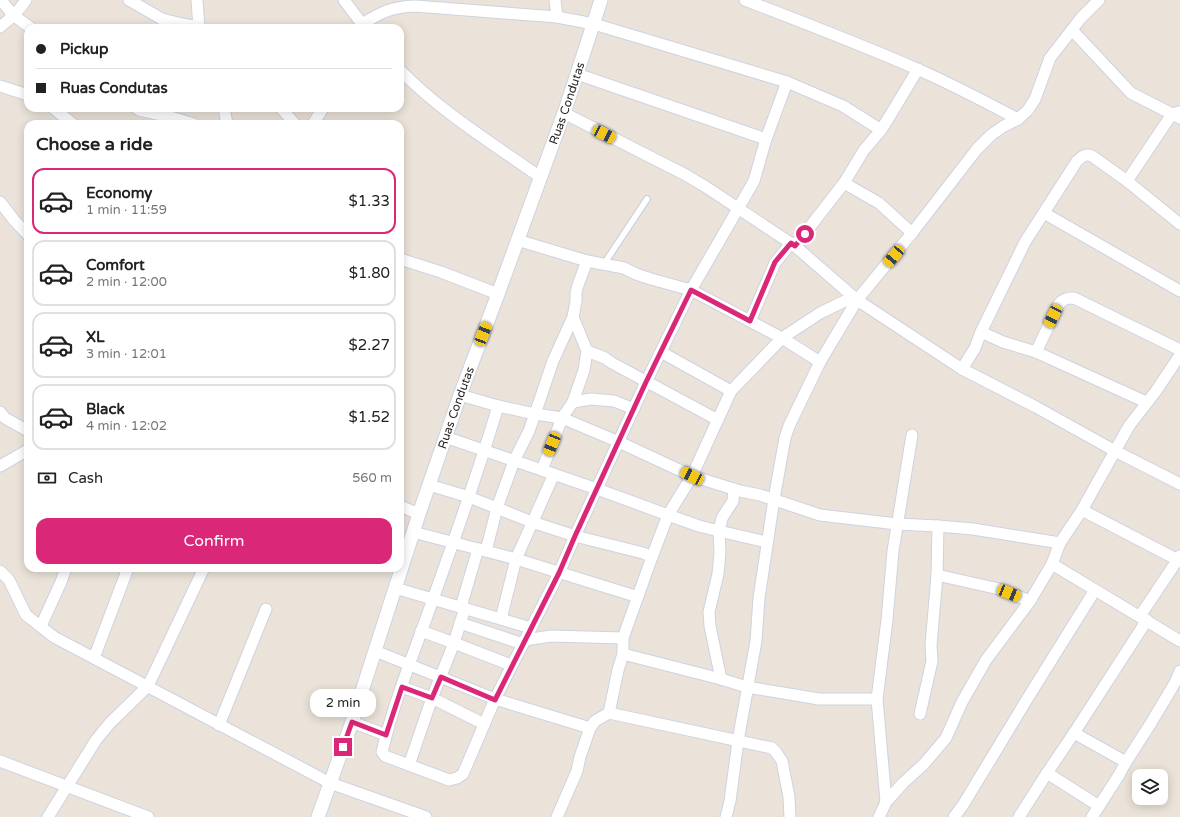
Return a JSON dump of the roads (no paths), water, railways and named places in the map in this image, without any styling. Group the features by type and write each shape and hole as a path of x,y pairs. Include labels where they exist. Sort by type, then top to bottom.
{"street":[{"path":"1,0 14,15 26,24"},
{"path":"0,27 14,15 26,0"},
{"path":"129,0 162,18 182,24"},
{"path":"197,0 199,24"},
{"path":"344,0 362,24"},
{"path":"555,0 557,18"},
{"name":"Ruas Condutas","path":"404,562 445,437 564,113 601,0"},
{"path":"745,0 918,69 952,84 1018,119"},
{"path":"726,817 730,801 738,741 756,641 759,598 767,542 787,433 820,362 855,298 912,233 977,149 992,135 1004,126 1018,119 1028,110 1035,99 1050,58 1081,18 1099,0"},
{"path":"366,24 385,11 413,3 557,18 594,24 786,82 843,106 881,130"},
{"path":"1072,30 1131,93 1177,114 1127,182"},
{"path":"750,321 775,262 834,198 864,150 881,130 918,69"},
{"path":"404,74 415,86 439,105 540,177"},
{"path":"577,74 766,139"},
{"path":"498,406 485,451 421,631 386,735 382,752 383,754 448,780 457,778 462,774 511,666 559,573 660,352 691,290 754,181 766,139 786,82"},
{"path":"0,86 24,94"},
{"path":"58,112 68,120"},
{"path":"148,112 180,120"},
{"path":"284,112 292,120"},
{"path":"564,113 684,174 706,187 737,209 793,244 855,298 962,369 1180,484"},
{"path":"962,369 975,348 981,332 1025,242 1077,161 1083,156 1088,154 1092,156 1180,224"},
{"path":"844,183 879,203 912,233"},
{"path":"0,202 24,231"},
{"path":"1044,213 1180,291"},
{"path":"517,240 587,261 624,268 651,279 691,290 782,338 820,362"},
{"path":"404,260 441,272 498,294"},
{"path":"409,765 432,698 454,643 463,608 482,550 514,460 529,431 553,361 573,317 577,289 587,261"},
{"path":"609,713 623,654 623,638 652,557 668,515 692,476 731,391 782,338 820,313 855,298"},
{"path":"1036,352 1059,304 1062,300 1067,298 1074,298 1180,350"},
{"path":"542,470 562,418 573,402 584,370 587,351 573,317"},
{"path":"981,332 1003,342 1036,352 1146,402"},
{"path":"587,351 605,358 646,382 718,420"},
{"path":"660,352 731,391"},
{"path":"879,817 886,802 923,765 946,738 962,702 986,660 1030,601 1052,564 1060,543 1082,510 1129,426 1180,355"},
{"path":"460,395 498,406 562,418 619,442 692,476 774,499 820,515 897,524 973,529 1060,543"},
{"path":"573,402 591,399 614,400 634,409"},
{"path":"0,412 5,418 24,429"},
{"path":"886,802 877,698 897,524 912,434"},
{"path":"445,437 668,515 719,531 767,542"},
{"path":"0,466 24,452"},
{"path":"501,619 516,559 554,474"},
{"path":"429,485 469,497 532,522 575,536 643,553 652,557"},
{"path":"720,679 708,618 718,574 720,552 719,531 722,518 733,501 734,489"},
{"path":"404,508 419,514"},
{"path":"1019,817 1074,733 1179,559 1082,510"},
{"path":"920,714 932,661 931,645 937,575 938,526"},
{"path":"413,532 496,555 516,559 638,596"},
{"path":"1052,564 1180,641"},
{"path":"0,571 10,580 26,615 54,637 330,783 426,817"},
{"path":"41,626 65,572"},
{"path":"94,658 126,572"},
{"path":"48,817 66,786 110,722 148,686 202,572"},
{"name":"Ruas Condutas","path":"318,817 352,722 401,572"},
{"path":"937,575 999,589 1030,601"},
{"path":"396,588 531,628"},
{"path":"954,817 963,805 1095,590"},
{"path":"219,724 266,609"},
{"path":"460,623 524,642 551,636 623,638"},
{"path":"421,631 511,666"},
{"path":"375,651 495,700 590,728"},
{"path":"623,654 747,687 819,699 877,698"},
{"path":"1092,817 1151,723 1176,681 1180,671"},
{"path":"402,687 432,698 484,724"},
{"path":"558,817 577,771 590,728 595,720 609,713 772,748 782,761 789,797 790,817"},
{"path":"352,722 386,735"},
{"path":"1074,733 1126,762"},
{"path":"0,761 148,817"},
{"path":"1047,773 1098,806"}],"lane":[{"path":"604,264 647,199"}]}
